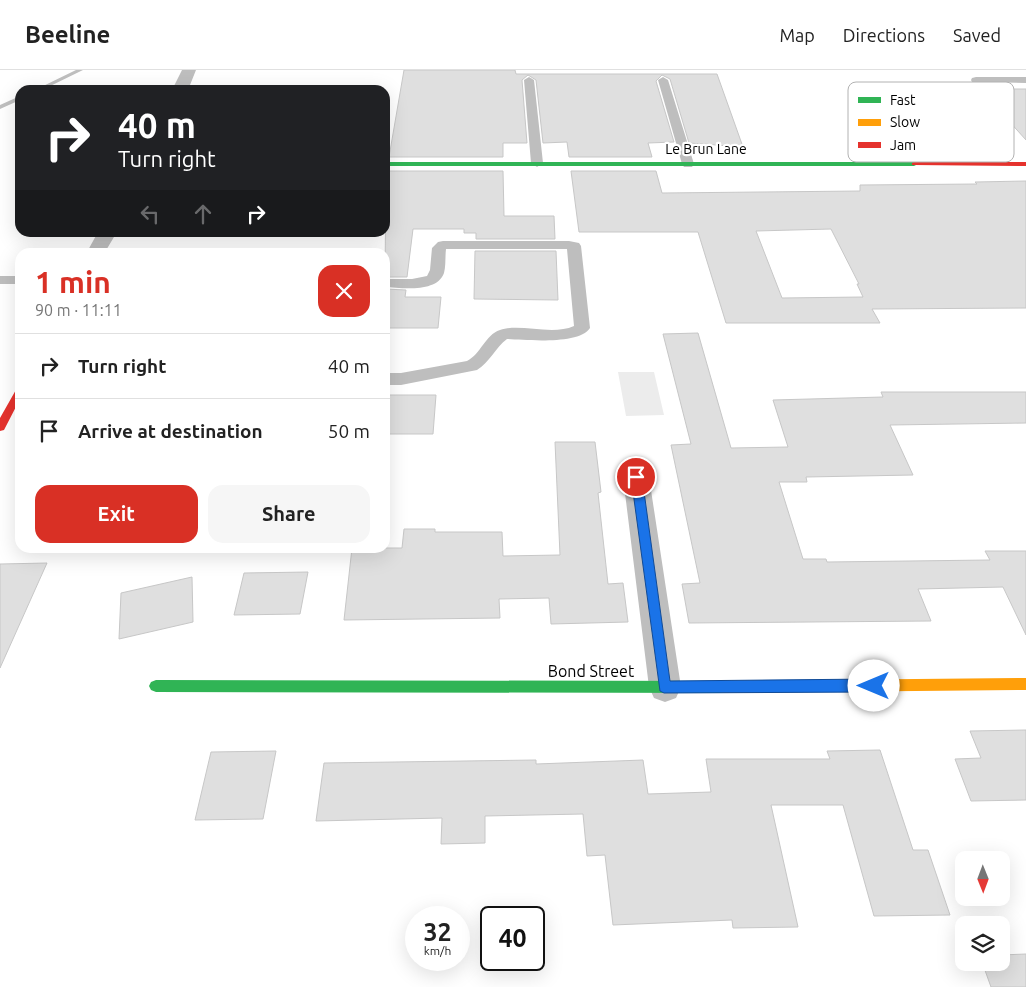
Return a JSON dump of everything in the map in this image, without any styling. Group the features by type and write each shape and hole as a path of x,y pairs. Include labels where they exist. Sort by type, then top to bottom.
{"street":[{"path":"182,85 189,70"},
{"name":"Le Brun Lane","path":"390,164 1026,164"},
{"path":"98,248 105,237"},
{"path":"0,426 15,399"},
{"path":"636,477 664,687"},
{"name":"Bond Street","path":"156,686 664,687 1026,684"}],"lane":[{"path":"529,80 537,163"},
{"path":"663,80 688,164"},
{"path":"976,80 1026,80"},
{"path":"390,283 425,282 432,280 436,275 438,248 443,245 574,246 582,328 577,332 566,333 504,334 496,338 480,362 470,366 402,379 390,379"},
{"path":"0,280 15,280"}],"shaded area":[{"path":"618,372 654,372 664,415 626,416"}],"building":[{"path":"404,70 515,70 516,74 717,74 743,147 689,143 670,79 662,75 656,81 674,142 648,143 652,157 569,157 567,142 543,143 536,80 528,75 522,80 527,143 503,143 503,157 390,157"},
{"path":"1014,89 1026,89 1026,140 1014,127"},
{"path":"390,171 503,171 504,216 554,216 555,239 476,239 476,233 464,233 464,229 413,229 407,277 390,277 390,248 385,248 385,237 390,237"},
{"path":"571,171 656,171 662,193 860,191 860,185 977,184 975,182 1026,181 1026,308 872,309 880,323 726,323 698,232 579,232","holes":["831,229 859,284 857,284 863,297 782,298 756,231"]},
{"path":"475,251 556,251 558,300 474,299"},
{"path":"390,289 406,290 405,297 441,297 438,328 390,328"},
{"path":"698,333 731,448 788,447 773,400 883,397 881,392 1026,392 1026,423 890,425 913,475 806,477 807,482 779,482 803,559 826,559 827,562 990,560 985,551 1026,551 1026,635 1003,587 918,589 931,621 689,623 682,584 700,583 671,445 691,444 663,334"},
{"path":"390,395 436,395 433,434 390,434"},
{"path":"555,442 595,442 601,492 598,493 608,584 623,583 628,622 551,624 549,598 499,599 500,618 344,620 351,553 390,553 390,548 402,548 404,529 435,529 435,532 502,532 503,556 560,555"},
{"path":"47,563 0,668 0,564"},
{"path":"308,572 300,614 234,615 244,573"},
{"path":"192,577 193,622 119,639 121,593"},
{"path":"1026,730 1026,800 971,801 955,759 981,758 970,731"},
{"path":"880,750 913,850 928,850 950,915 874,916 843,805 771,805 798,927 733,928 732,920 613,925 605,855 587,856 583,814 485,816 485,843 441,844 442,818 316,821 324,763 536,760 536,764 643,760 648,794 711,792 706,759 830,759 827,751"},
{"path":"276,751 263,819 195,820 211,752"},
{"path":"1026,954 1026,987 991,987 985,971 1010,971 1010,955"}],"waterway":[{"path":"48,85 80,70"},
{"path":"0,107 15,100"}],"traffic: fast":[{"path":"390,164 914,164"},
{"path":"156,686 722,687"}],"traffic: slow":[{"path":"722,687 1026,684"}],"traffic: jam":[{"path":"914,164 1026,164"},
{"path":"0,427 15,399"}],"route":[{"path":"636,477 664,687 874,686"}]}
